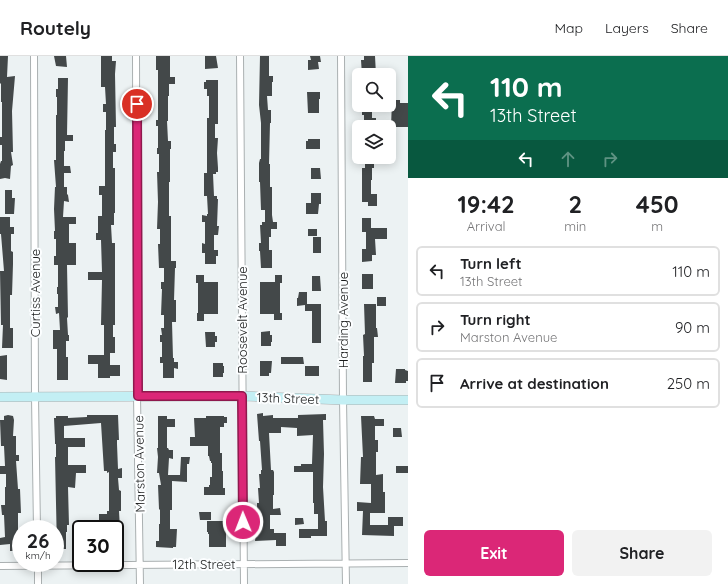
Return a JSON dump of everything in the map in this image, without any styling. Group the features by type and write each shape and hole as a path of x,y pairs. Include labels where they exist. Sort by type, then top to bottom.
{"main road":[{"name":"13th Street","path":"0,397 242,396 343,400 408,400"}],"street":[{"name":"Curtiss Avenue","path":"34,56 37,520"},
{"name":"Marston Avenue","path":"136,56 140,584"},
{"name":"Roosevelt Avenue","path":"240,56 244,584"},
{"name":"Harding Avenue","path":"341,56 343,400 346,584"},
{"name":"12th Street","path":"64,564 408,563"},
{"name":"12th Street","path":"0,566 12,565"},
{"path":"38,572 38,584"}],"building":[{"path":"0,56 8,56 7,77 15,76 12,111 13,152 11,152 13,165 11,166 10,179 0,179 0,164 2,161 2,145 0,145 0,137 2,137 2,102"},
{"path":"54,56 66,56 67,67 56,66"},
{"path":"101,56 112,56 112,61 116,61 116,127 114,127 114,144 116,144 116,152 113,152 113,168 115,168 115,213 114,225 111,225 112,243 115,243 115,325 113,325 113,337 115,337 115,353 110,353 110,365 120,365 120,376 110,376 110,378 98,378 98,364 88,364 88,355 104,355 104,325 101,325 102,280 88,280 88,272 102,272 101,240 96,240 96,233 98,233 98,216 102,216 102,195 99,195 99,186 105,186 106,112 103,112 103,104 106,104 105,87 101,87"},
{"path":"156,56 170,56 170,77 175,77 175,84 169,84 167,121 168,141 171,141 169,216 171,216 171,261 176,261 174,300 176,300 176,322 172,322 173,358 174,362 178,362 178,369 174,368 174,378 163,378 163,363 160,363 160,357 162,357 162,342 160,342 160,335 162,335 161,328 164,328 164,315 161,315 161,282 164,282 164,268 159,268 158,244 160,244 160,229 157,229 157,172 159,172 159,154 157,154 158,126 156,126 156,120 158,120 158,70 156,70"},
{"path":"205,56 216,56 218,68 205,69"},
{"path":"260,56 269,56 269,76 273,76 272,96 267,96 268,110 271,110 269,164 270,187 272,187 272,215 273,222 277,222 277,229 271,229 271,237 269,237 269,250 272,250 272,268 261,268 259,251 259,243 261,243 260,225 262,225 262,222 265,222 265,210 261,210 259,182 259,163 261,159 261,123 259,105"},
{"path":"310,56 320,56 321,62 318,62 319,69 308,70 308,60 311,60"},
{"path":"364,56 375,56 376,68 362,68 361,60 364,60"},
{"path":"58,78 68,78 67,135 73,135 73,141 65,141 64,166 70,166 71,173 64,173 64,187 67,187 69,202 64,201 63,217 76,217 76,224 69,224 69,243 76,243 76,265 67,265 67,318 69,341 66,341 66,357 68,357 68,380 57,380 57,349 53,349 53,330 60,330 59,313 56,314 55,307 58,307 58,265 54,265 54,256 56,256 56,239 54,239 54,209 56,187 54,160 56,160 56,89 58,89"},
{"path":"206,80 218,80 218,124 215,124 215,138 218,138 218,172 213,174 214,196 217,196 218,199 217,226 219,226 218,235 214,235 214,250 218,250 216,264 205,264 205,253 202,253 202,243 205,244 205,222 202,222 202,215 207,216 208,214 207,196 204,196 204,173 207,173 207,118 209,118 209,96 207,96 207,89 204,89 204,82 206,82"},
{"path":"307,92 320,92 319,113 308,113"},
{"path":"396,100 400,100 400,103 408,103 408,127 396,127 396,120 391,120 392,112 396,112"},
{"path":"362,112 372,112 372,118 376,118 376,120 364,120 364,115 362,115"},
{"path":"308,139 320,139 320,149 306,149 306,141 308,141"},
{"path":"365,164 374,164 374,168 372,168 371,194 377,194 377,206 368,206 368,202 362,202 362,168 365,168"},
{"path":"311,168 320,168 321,179 311,179"},
{"path":"5,190 12,190 12,198 15,198 14,214 5,214"},
{"path":"311,193 321,193 321,204 319,204 318,214 306,214 306,203 311,203"},
{"path":"0,217 10,217 10,227 14,227 14,234 11,234 13,264 12,295 10,295 10,328 13,328 13,348 2,348 3,325 1,325 0,271 4,271 0,234"},
{"path":"362,218 371,218 371,228 387,228 387,239 375,239 376,255 372,255 372,261 362,262 362,249 366,249 366,232 362,232"},
{"path":"308,229 317,229 317,236 308,236"},
{"path":"313,237 321,237 321,253 313,253"},
{"path":"362,274 373,274 373,289 362,289"},
{"path":"196,275 204,275 204,282 218,282 218,314 204,314 204,321 197,321 198,283 196,283"},
{"path":"275,275 282,275 282,283 280,283 280,313 282,313 282,320 274,320 274,314 260,314 260,282 275,282"},
{"path":"312,276 320,276 321,291 312,291"},
{"path":"299,292 307,292 307,304 321,304 321,343 312,343 312,311 305,311 305,305 297,306"},
{"path":"377,297 386,297 386,306 377,306"},
{"path":"364,304 376,304 376,328 378,337 374,337 372,382 363,382 363,335 365,334"},
{"path":"270,331 270,335 272,335 271,346 261,346 261,332"},
{"path":"205,332 215,332 217,342 215,342 215,347 206,347"},
{"path":"7,355 7,380 0,379 0,356"},
{"path":"281,357 303,357 304,364 281,364"},
{"path":"260,361 272,361 271,373 269,373 269,376 260,376"},
{"path":"213,363 223,363 223,377 213,377"},
{"path":"305,366 319,366 319,376 305,376"},
{"path":"396,369 405,369 408,371 408,381 406,381 406,383 395,383"},
{"path":"263,413 263,416 273,415 273,418 298,418 298,415 326,414 326,420 323,420 323,487 325,521 327,521 327,536 299,538 299,529 318,529 318,514 314,514 313,503 313,472 294,472 294,466 301,466 301,464 312,464 313,435 297,436 297,428 281,427 281,433 269,433 271,470 274,472 273,509 280,508 281,515 270,515 270,529 274,529 274,533 286,533 286,546 276,546 276,540 255,541 256,532 261,531 261,514 257,513 257,503 259,503 259,474 261,474 262,470 257,414"},
{"path":"87,415 118,415 118,469 122,468 122,478 118,478 119,490 121,491 120,520 99,520 99,514 107,514 107,511 109,511 109,472 107,473 107,471 104,471 101,423 64,426 64,438 85,438 85,447 68,447 68,465 86,465 86,473 76,473 75,488 68,487 69,525 67,525 66,532 66,549 64,549 64,520 56,520 56,444 54,418 56,418 56,416 68,416 68,418 87,417"},
{"path":"4,416 13,416 13,436 16,436 16,455 19,455 19,461 16,461 18,489 20,489 21,513 18,513 18,520 12,520 12,551 10,551 10,544 0,545 0,538 5,537 4,515 2,515 1,505 5,505 6,474 0,474 0,466 5,466 4,446 1,446 0,420 4,420"},
{"path":"158,416 167,416 167,419 175,419 175,427 167,427 167,448 169,450 173,450 173,459 169,458 168,475 180,475 181,457 190,457 189,464 187,464 187,482 172,481 172,510 170,510 170,529 177,529 176,547 173,548 156,547 156,541 159,541 160,524 158,485 161,485 159,473 157,473"},
{"path":"206,416 227,417 227,423 224,423 224,427 220,427 220,453 222,453 223,488 225,488 225,495 204,495 204,487 209,487 210,477 212,477 212,463 208,456 208,446 190,446 190,437 195,437 194,418 206,418"},
{"path":"361,416 374,416 375,419 384,419 384,426 375,426 375,440 378,440 378,452 376,452 376,475 383,474 385,513 370,513 370,525 388,525 388,517 403,517 403,526 394,526 394,536 362,535 363,511 357,511 357,502 371,503 371,484 360,484 361,457 363,457"},
{"path":"393,428 401,428 402,437 393,437"},
{"path":"396,466 408,466 408,473 396,473"},
{"path":"199,512 211,512 211,520 200,520"},
{"path":"295,518 303,518 304,524 295,525"},
{"path":"207,521 226,521 226,547 209,547"}],"route":[{"path":"137,104 138,396 242,396 243,522"}]}
